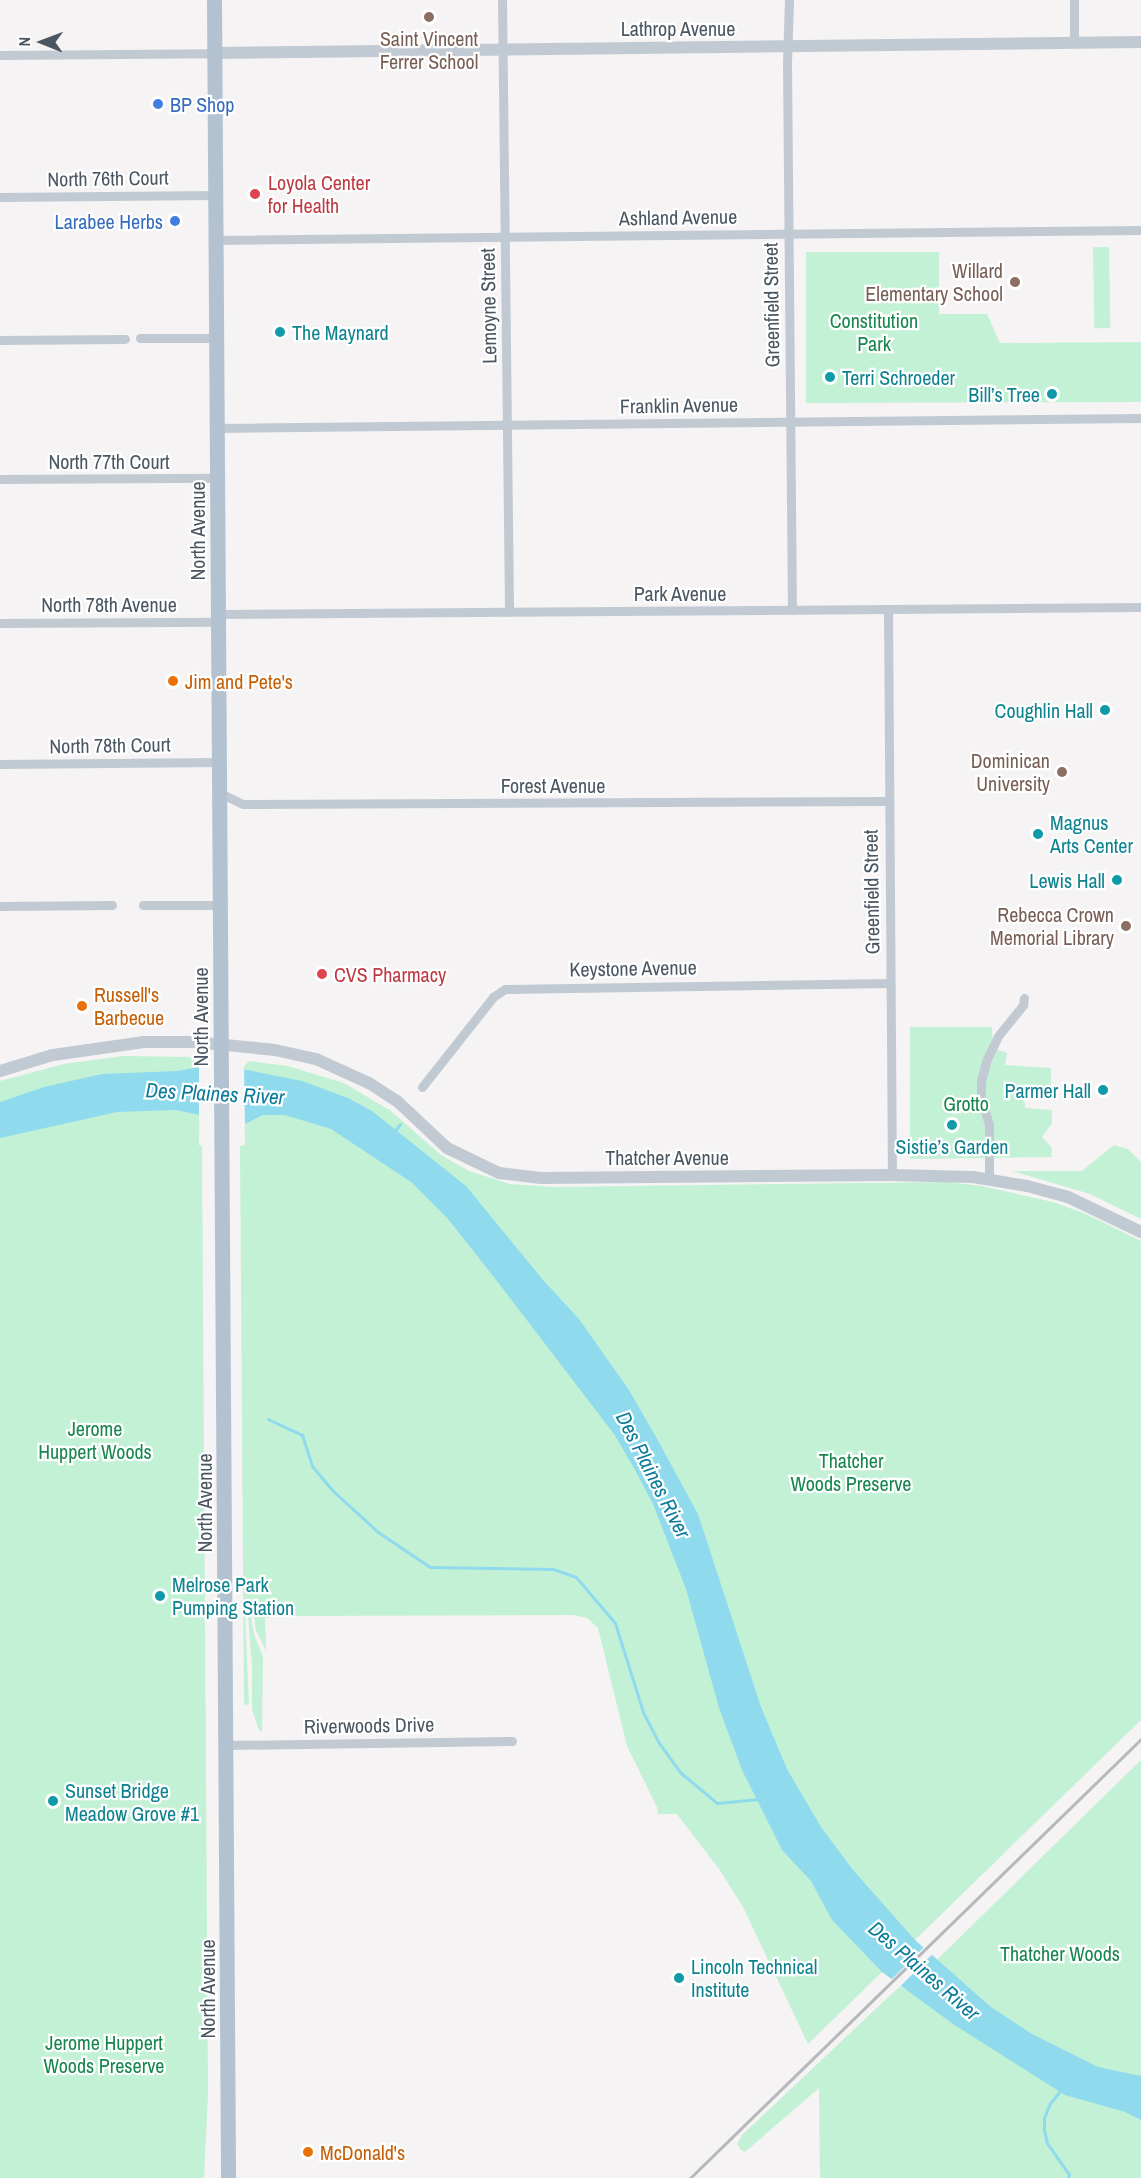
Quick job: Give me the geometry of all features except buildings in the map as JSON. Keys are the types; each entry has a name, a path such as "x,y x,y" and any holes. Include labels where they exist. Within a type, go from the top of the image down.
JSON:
{"main road":[{"name":"North Avenue","path":"214,0 228,2178"}],"street":[{"name":"Lemoyne Street","path":"502,0 509,612"},
{"name":"Greenfield Street","path":"789,0 788,234 792,610"},
{"path":"1074,0 1074,43"},
{"name":"Lathrop Avenue","path":"214,53 1141,42"},
{"path":"0,56 214,53"},
{"name":"North 76th Court","path":"0,197 216,195"},
{"name":"Ashland Avenue","path":"216,240 1141,230"},
{"path":"140,338 217,338"},
{"path":"0,340 125,339"},
{"name":"Franklin Avenue","path":"218,428 1141,418"},
{"name":"North 77th Court","path":"0,479 218,478"},
{"name":"Park Avenue","path":"219,618 509,612 1141,607"},
{"name":"Greenfield Street","path":"888,609 892,1175"},
{"name":"North 78th Avenue","path":"0,623 219,618"},
{"name":"North 78th Court","path":"0,764 220,762"},
{"name":"Forest Avenue","path":"220,793 243,804 888,801"},
{"path":"0,906 112,905"},
{"path":"143,905 220,905"},
{"name":"Keystone Avenue","path":"422,1087 493,997 505,989 890,983"},
{"path":"989,1179 989,1125 981,1097 981,1081 987,1059 998,1036 1023,1005 1024,998"},
{"name":"Thatcher Avenue","path":"0,1071 53,1055 121,1044 176,1042 221,1044 293,1054 315,1059 354,1075 397,1101 447,1148 499,1173 541,1178 947,1175 989,1179 1068,1197 1141,1232"},
{"name":"Riverwoods Drive","path":"226,1745 512,1742"}],"green space":[{"path":"1093,247 1109,247 1110,328 1094,328"},
{"name":"Constitution Park","path":"806,252 939,252 939,314 987,314 1000,343 1141,342 1141,402 806,403"},
{"name":"Grotto","path":"910,1027 992,1027 993,1048 1007,1053 1005,1065 1051,1068 1051,1093 1024,1095 1025,1108 1052,1110 1052,1123 1042,1137 1052,1148 1051,1157 910,1159"},
{"name":"Jerome Huppert Woods Preserve","path":"123,1056 189,1057 197,1061 200,1067 208,2094 204,2178 0,2178 0,1081 64,1064"},
{"name":"Thatcher Woods Preserve","path":"249,1061 288,1066 344,1083 391,1111 441,1155 469,1171 510,1184 555,1187 947,1182 982,1186 1053,1202 1086,1214 1141,1241 1141,1720 808,2044 743,1907 719,1869 677,1814 658,1814 657,1807 627,1746 598,1628 587,1618 573,1615 280,1616 265,1618 266,1651 256,1630 254,1617 251,1616 254,1634 263,1657 262,1733 252,1709 252,1665 248,1617 245,1616 249,1704 244,1705 240,1146 245,1145 244,1066"},
{"path":"1114,1145 1128,1149 1141,1162 1141,1219 1090,1194 1012,1171 1082,1171"},
{"name":"Thatcher Woods","path":"1141,1760 1141,2178 820,2178 819,2088 745,2152 741,2150 737,2144 742,2135 900,1986 906,1990"}],"water":[{"name":"Des Plaines River","path":"200,1067 247,1070 302,1081 348,1098 372,1111 466,1186 543,1280 579,1319 629,1390 656,1437 698,1514 761,1707 787,1769 821,1827 853,1870 915,1940 991,2007 1032,2034 1098,2067 1141,2076 1141,2120 1125,2112 1065,2095 953,2024 882,1972 832,1920 811,1881 782,1850 742,1770 719,1708 686,1589 653,1504 634,1468 614,1434 497,1281 448,1219 411,1182 331,1129 285,1115 263,1115 245,1124 175,1110 117,1112 0,1138 0,1102 44,1087 102,1074 177,1071"}],"pier":[{"path":"199,1064 244,1067 245,1127 199,1120"},
{"path":"925,1946 933,1954 897,1989 890,1981"}],"waterway":[{"path":"394,1132 400,1124"},
{"path":"268,1419 302,1435 312,1466 332,1490 378,1532 430,1567 553,1569 576,1577 615,1623 643,1712 659,1743 681,1773 717,1803 759,1799"},
{"path":"1061,2090 1050,2103 1044,2118 1044,2130 1047,2143 1069,2174 1068,2178"}],"railway":[{"path":"690,2178 1141,1739"}],"place":[{"name":"Saint Vincent Ferrer School","path":"429,17"},
{"name":"BP Shop","path":"158,104"},
{"name":"Loyola Center for Health","path":"255,194"},
{"name":"Larabee Herbs","path":"175,221"},
{"name":"Willard Elementary School","path":"1015,282"},
{"name":"The Maynard","path":"280,332"},
{"name":"Terri Schroeder","path":"830,377"},
{"name":"Bill’s Tree","path":"1052,394"},
{"name":"Jim and Pete's","path":"173,681"},
{"name":"Coughlin Hall","path":"1105,710"},
{"name":"Dominican University","path":"1062,772"},
{"name":"Magnus Arts Center","path":"1038,834"},
{"name":"Lewis Hall","path":"1117,880"},
{"name":"Rebecca Crown Memorial Library","path":"1126,926"},
{"name":"CVS Pharmacy","path":"322,974"},
{"name":"Russell's Barbecue","path":"82,1006"},
{"name":"Parmer Hall","path":"1103,1090"},
{"name":"Sistie’s Garden","path":"952,1125"},
{"name":"Melrose Park Pumping Station","path":"160,1596"},
{"name":"Sunset Bridge Meadow Grove #1","path":"53,1801"},
{"name":"Lincoln Technical Institute","path":"679,1978"},
{"name":"McDonald's","path":"308,2152"}],"park label":[{"name":"Jerome Huppert Woods","path":"95,1440"}]}
